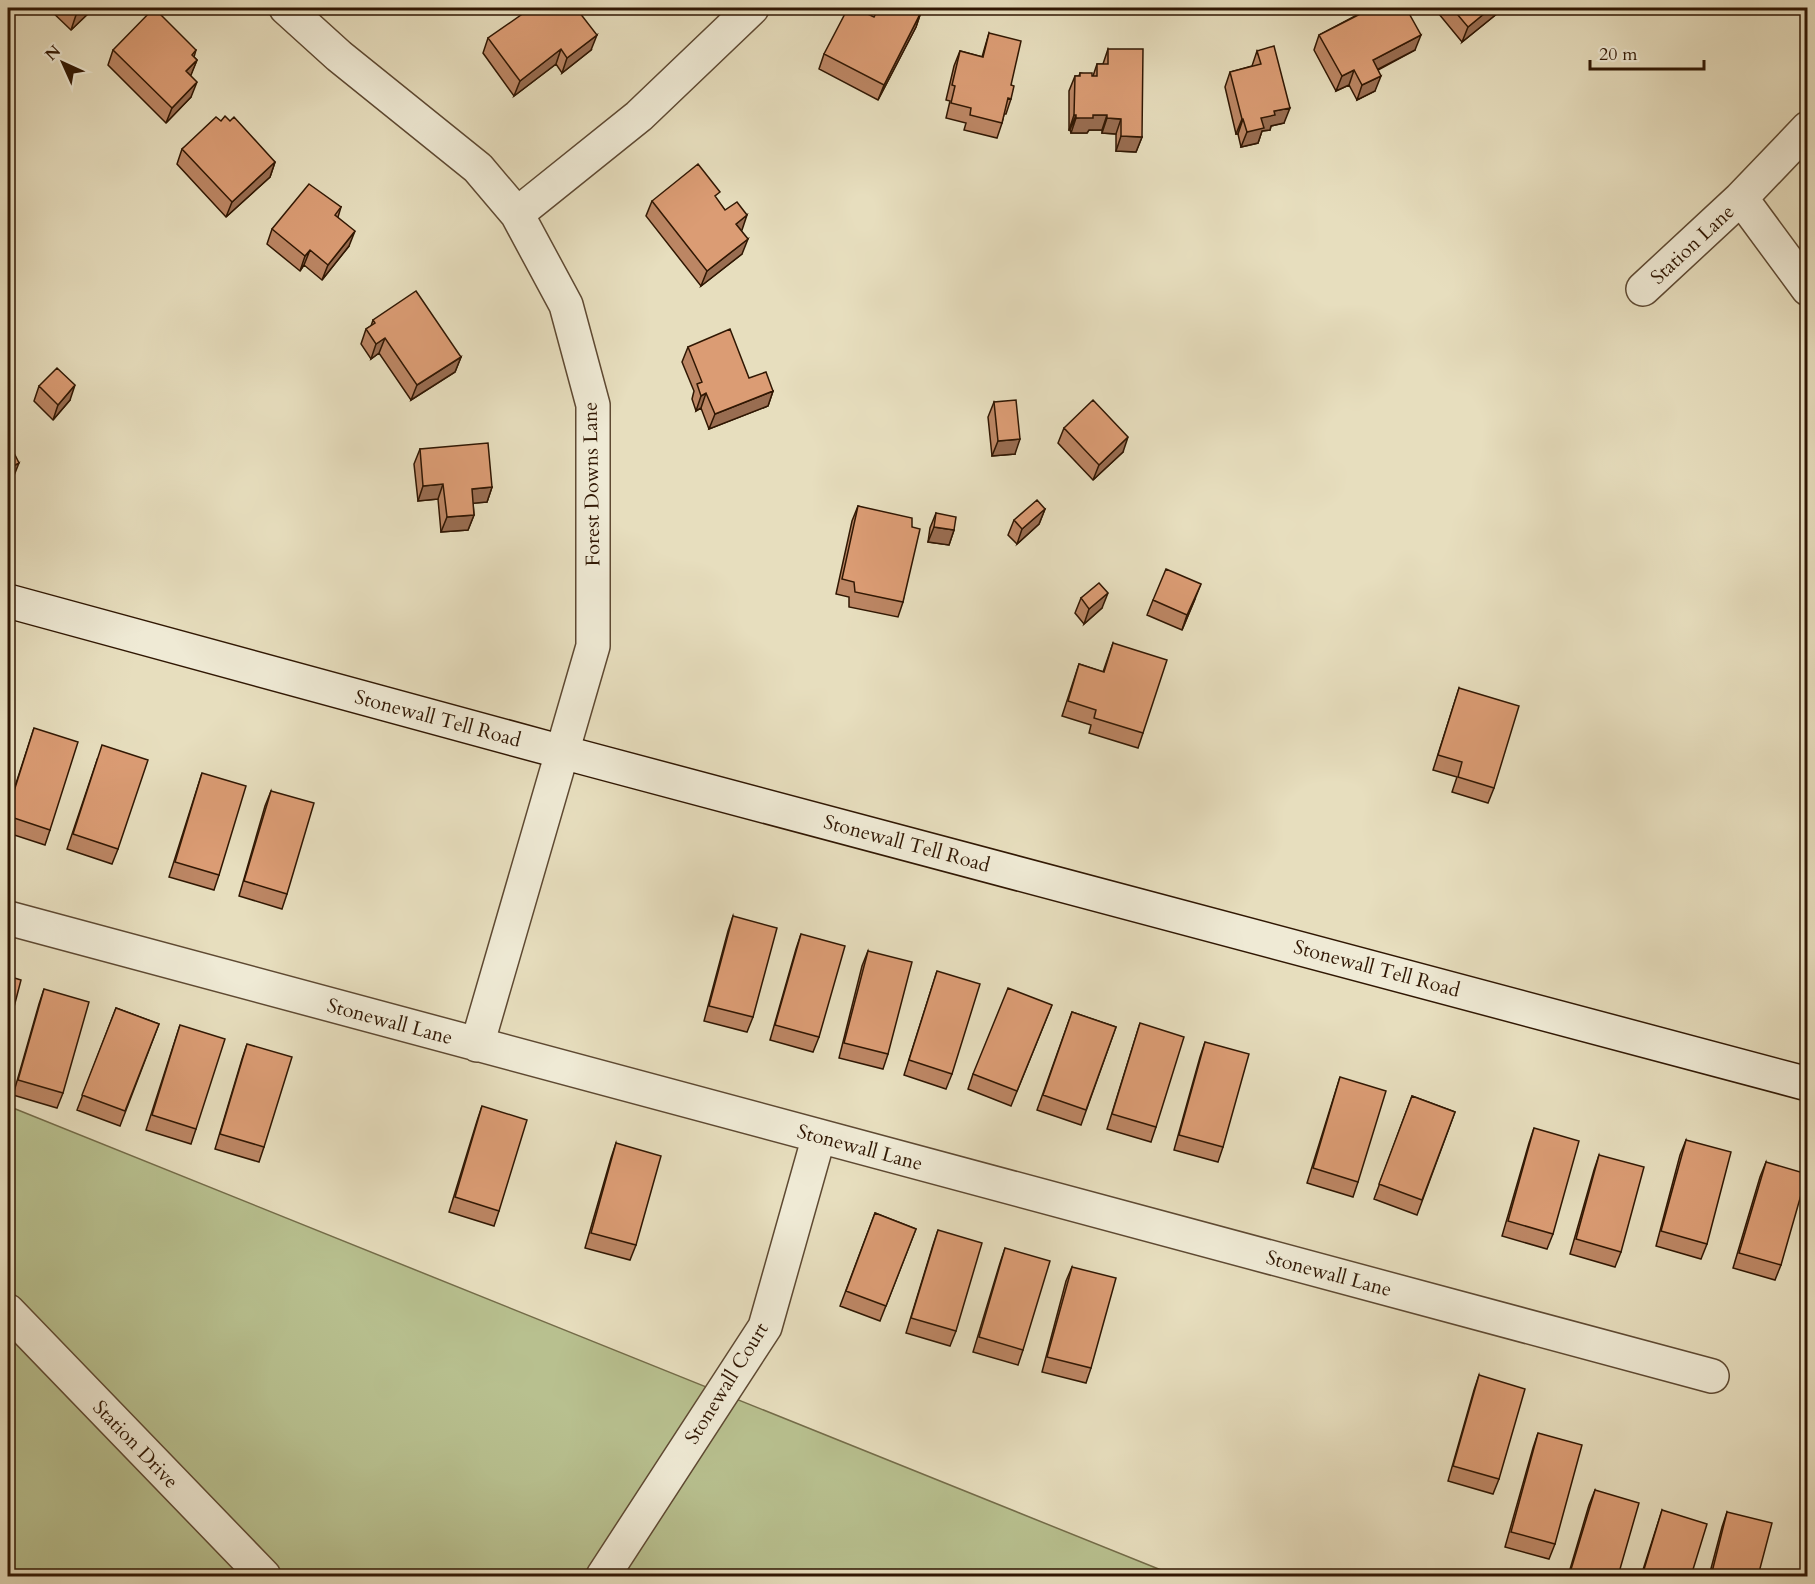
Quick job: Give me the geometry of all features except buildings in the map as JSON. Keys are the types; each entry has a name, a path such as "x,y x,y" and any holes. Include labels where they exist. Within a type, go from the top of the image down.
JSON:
{"street":[{"name":"Forest Downs Lane","path":"286,8 339,56 478,168 517,214 566,305 593,405 593,646 477,1045"},
{"path":"517,214 639,116 752,8"},
{"name":"Station Lane","path":"1643,289 1741,198 1808,128"},
{"name":"Station Lane","path":"1741,198 1808,289"},
{"name":"Stonewall Tell Road","path":"8,601 562,752 1808,1084"},
{"name":"Stonewall Lane","path":"8,918 1712,1376"},
{"name":"Stonewall Court","path":"603,1576 765,1327 819,1136"},
{"name":"Station Drive","path":"8,1311 264,1576"}],"green space":[{"path":"8,1106 1176,1576 8,1576"}]}
